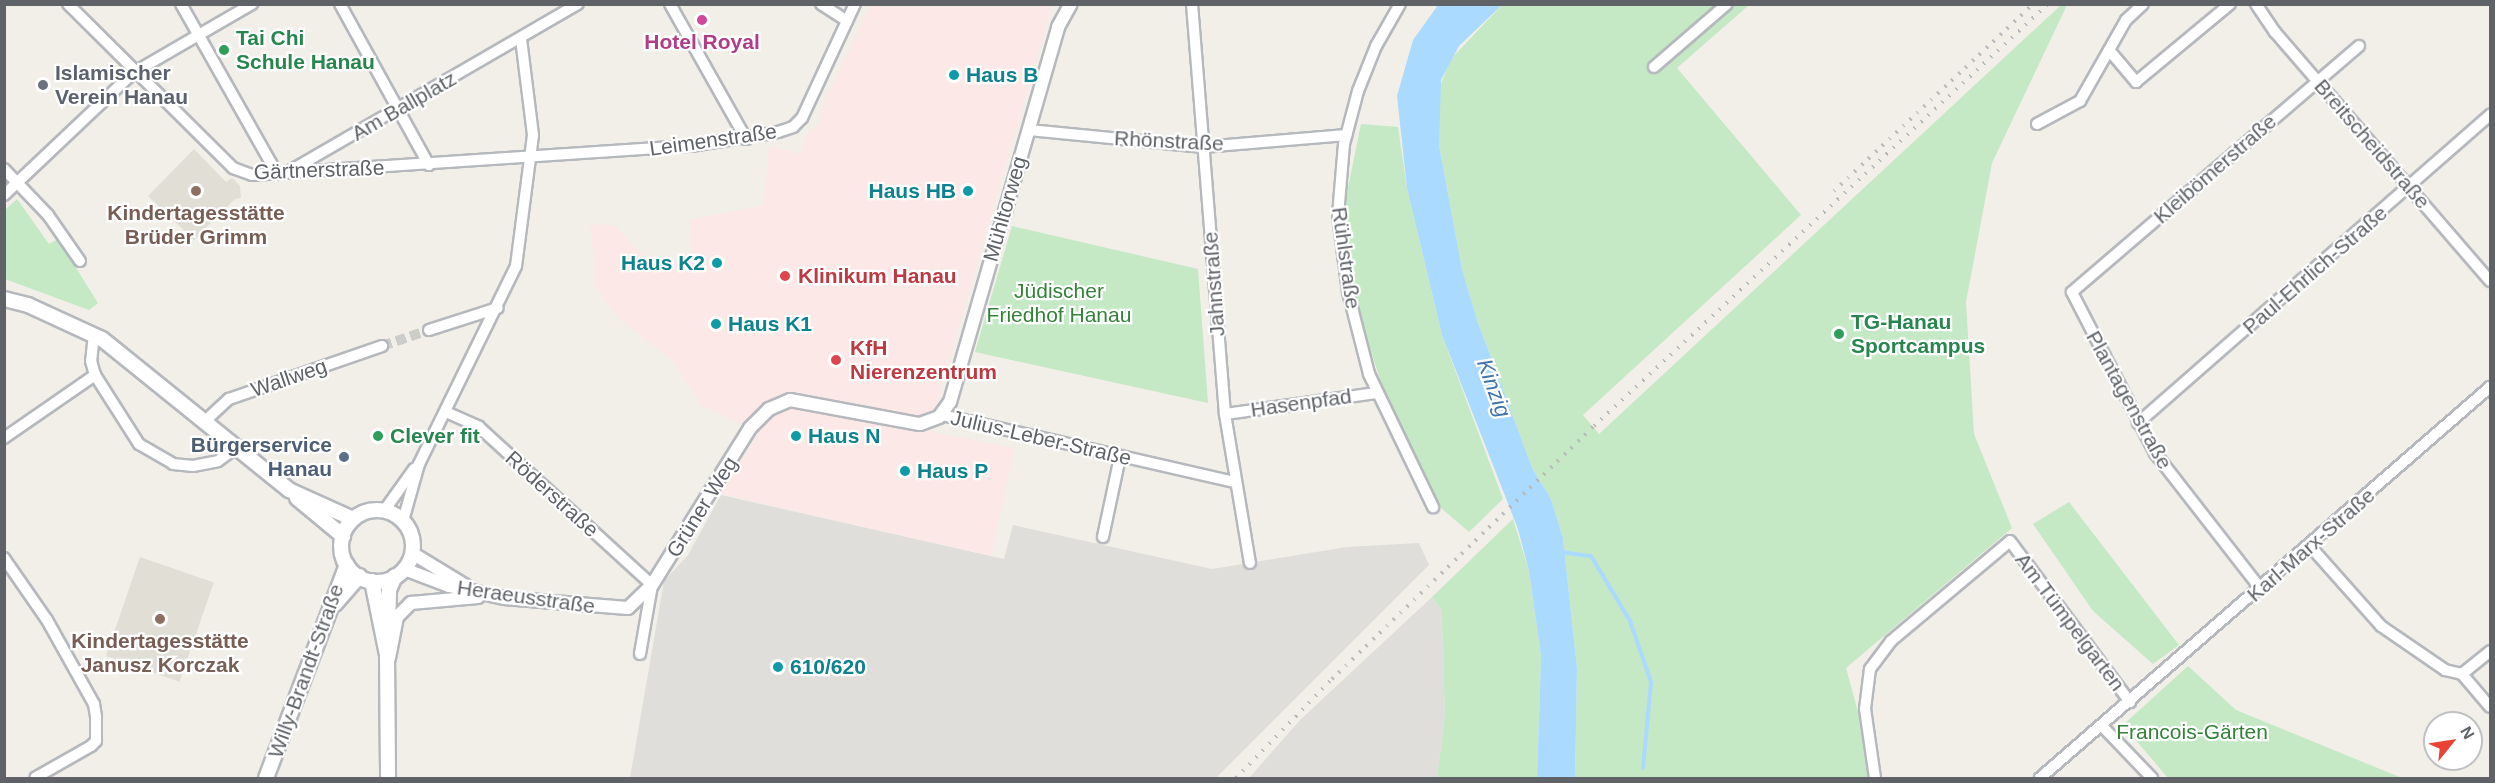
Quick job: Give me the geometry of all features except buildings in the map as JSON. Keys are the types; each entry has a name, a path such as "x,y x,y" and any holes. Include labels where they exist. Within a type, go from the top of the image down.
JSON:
{"main road":[{"path":"4,299 94,334 289,489 343,536"},
{"path":"289,489 353,519"},
{"path":"387,662 366,579 347,565 343,536 353,519 367,511 384,511 403,520 410,532 412,553 389,590 388,778"},
{"name":"Willy-Brandt-Straße","path":"266,778 347,565"},
{"path":"328,617 366,579 400,573"}],"street":[{"name":"Gärtnerstraße","path":"68,4 133,73 233,168 252,175 531,159"},
{"path":"181,4 282,174"},
{"path":"4,195 133,73 252,4"},
{"path":"340,4 429,165"},
{"name":"Am Ballplatz","path":"282,174 399,110 578,4"},
{"path":"670,4 746,139"},
{"path":"821,4 847,21"},
{"name":"Leimenstraße","path":"531,159 746,139 785,130 798,122 855,4"},
{"name":"Mühltorweg","path":"942,415 950,402 1058,27 1071,4"},
{"name":"Jahnstraße","path":"1192,4 1225,414 1250,563"},
{"name":"Rühlstraße","path":"1400,4 1363,76 1346,135 1338,198 1340,238 1352,309 1377,393 1432,507"},
{"path":"1654,67 1727,4"},
{"path":"2037,124 2080,101 2126,20 2143,4"},
{"path":"2109,50 2136,82 2230,4"},
{"name":"Breitscheidstraße","path":"2256,4 2317,81 2490,281"},
{"path":"384,511 418,464 498,308 516,266 531,159 532,119 521,38"},
{"name":"Kleibömerstraße","path":"2072,292 2359,46"},
{"name":"Paul-Ehrlich-Straße","path":"2138,423 2490,115"},
{"name":"Rhönstraße","path":"1029,130 1203,147 1346,135"},
{"path":"4,169 48,215 80,261"},
{"name":"Plantagenstraße","path":"2072,292 2138,423 2174,480 2260,588"},
{"path":"429,330 498,308"},
{"path":"94,334 91,361 95,375 133,437 159,458 193,466 218,461 236,448"},
{"name":"Wallweg","path":"204,422 229,399 382,346"},
{"path":"4,438 95,375"},
{"name":"Karl-Marx-Straße","path":"2040,778 2310,546 2490,387"},
{"name":"Hasenpfad","path":"1225,414 1377,393"},
{"name":"Julius-Leber-Straße","path":"750,428 769,409 790,400 920,424 942,415 1236,482"},
{"name":"Röderstraße","path":"446,412 478,427 652,585"},
{"name":"Grüner Weg","path":"616,609 633,605 652,585 750,428"},
{"path":"1103,537 1120,457"},
{"path":"403,520 418,464"},
{"name":"Am Tümpelgarten","path":"1875,778 1865,709 1870,669 1891,641 2010,541 2130,702"},
{"path":"2310,546 2391,634 2445,670 2462,674 2490,707"},
{"path":"412,553 475,591"},
{"path":"4,558 46,620 93,704 96,717 96,741 91,746 34,778"},
{"name":"Heraeusstraße","path":"400,573 494,596 616,609"},
{"name":"Grüner Weg","path":"639,654 652,585"},
{"path":"387,662 397,617 411,603 494,596"},
{"path":"2462,674 2490,651"},
{"name":"Am Tümpelgarten","path":"2102,726 2152,778"}],"shaded area":[{"name":"Klinikum Hanau","path":"871,5 1052,5 929,431 1014,448 991,556 721,494 759,432 702,406 671,359 619,319 597,289 590,223 616,226 650,263 680,261 692,259 689,220 764,205 769,146 801,154 807,134 819,124 823,105"},
{"name":"Kindertagesstätte Brüder Grimm","path":"194,149 226,182 232,178 240,186 241,198 235,199 194,240 148,196"},
{"path":"721,495 1004,559 1013,525 1212,569 1347,547 1419,543 1429,565 1216,778 630,778 664,581 688,555"},
{"name":"Kindertagesstätte Janusz Korczak","path":"140,557 214,582 180,682 106,656"},
{"path":"1432,597 1441,610 1443,644 1445,717 1437,778 1249,778 1300,720"}],"green space":[{"path":"1502,5 1749,5 1677,68 1801,215 1583,415 1599,434 2061,5 2067,5 1992,163 1966,302 1974,434 2012,528 1846,668 1876,778 1575,778 1577,668 1563,538 1551,499 1533,470 1477,320 1462,269 1439,145 1438,91 1451,59"},
{"path":"1361,124 1398,127 1407,188 1442,335 1503,499 1469,532 1434,502 1380,379 1359,315 1346,251 1344,207"},
{"path":"17,199 49,244 58,239 98,303 89,310 5,279 5,210"},
{"name":"Jüdischer Friedhof Hanau","path":"1012,226 1198,269 1208,403 975,352"},
{"path":"2069,502 2179,645 2153,664 2093,611 2033,524"},
{"path":"1513,519 1529,571 1541,656 1537,778 1437,778 1445,717 1443,644 1441,610 1432,597"},
{"name":"Francois-Gärten","path":"2188,666 2236,710 2402,778 2168,778 2123,725"}],"water":[{"name":"Kinzig","path":"1438,5 1502,5 1459,46 1441,80 1439,145 1462,269 1477,320 1533,470 1551,499 1563,538 1577,668 1575,778 1537,778 1541,656 1529,571 1518,529 1442,335 1407,188 1397,96 1413,40"}],"waterway":[{"path":"1561,552 1591,556 1630,621 1651,682 1643,768"}],"tunnel":[{"path":"382,346 429,330"}],"railway":[{"path":"1834,191 2033,4"},
{"path":"1236,778 1332,679 1594,426 2048,4"}],"place":[{"name":"Hotel Royal","path":"702,20"},
{"name":"Tai Chi Schule Hanau","path":"224,50"},
{"name":"Haus B","path":"954,75"},
{"name":"Islamischer Verein Hanau","path":"43,85"},
{"name":"Kindertagesstätte Brüder Grimm","path":"196,191"},
{"name":"Haus HB","path":"968,191"},
{"name":"Haus K2","path":"717,263"},
{"name":"Klinikum Hanau","path":"785,276"},
{"name":"Haus K1","path":"716,324"},
{"name":"TG-Hanau Sportcampus","path":"1839,334"},
{"name":"KfH Nierenzentrum","path":"836,360"},
{"name":"Clever fit","path":"378,436"},
{"name":"Haus N","path":"796,436"},
{"name":"Bürgerservice Hanau","path":"344,457"},
{"name":"Haus P","path":"905,471"},
{"name":"Kindertagesstätte Janusz Korczak","path":"160,619"},
{"name":"610/620","path":"778,667"}]}
